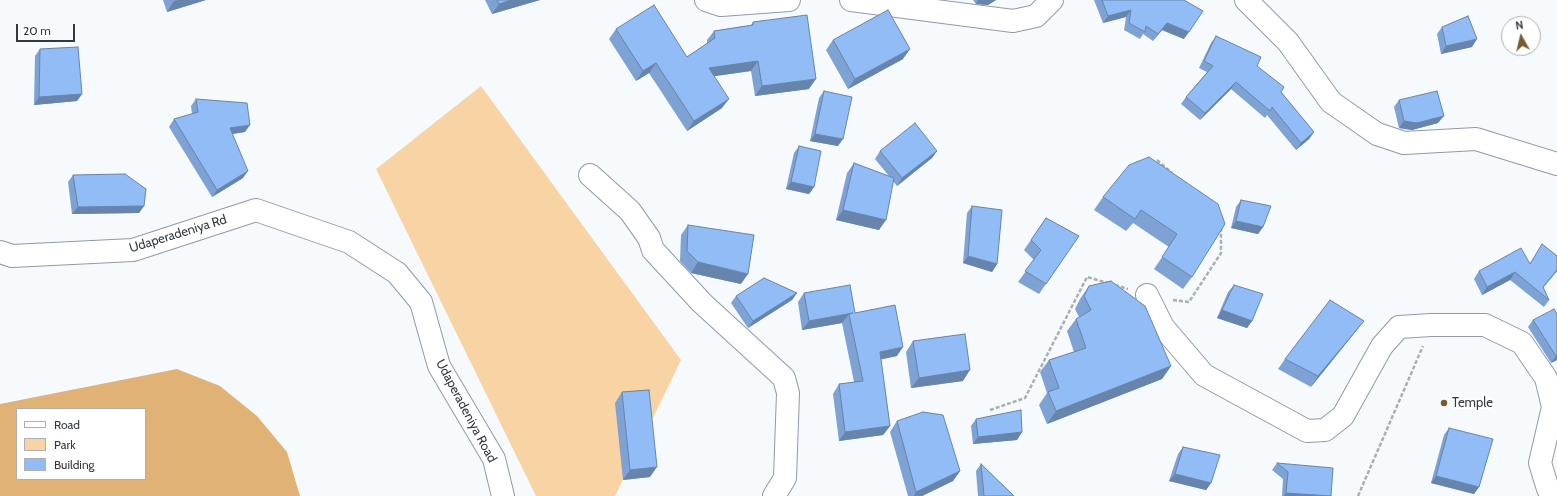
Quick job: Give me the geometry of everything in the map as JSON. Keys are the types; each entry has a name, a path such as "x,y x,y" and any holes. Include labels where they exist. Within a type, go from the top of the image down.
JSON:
{"street":[{"path":"706,0 721,5 789,0"},
{"path":"851,0 1013,20 1036,16 1052,0"},
{"path":"1246,0 1288,42 1331,102 1377,134 1404,143 1476,139 1557,164"},
{"path":"590,175 630,211 649,238 653,250 702,303 784,378 788,394 785,478 774,496"},
{"name":"Udaperadeniya Rd","path":"0,252 12,256 133,250 256,210 349,242"},
{"name":"Udaperadeniya Road","path":"349,242 397,273 421,302 439,366 494,459 503,496"},
{"path":"1147,295 1163,328 1204,375 1307,431 1325,430 1343,416 1382,346 1399,327 1432,325 1485,325 1522,343 1546,378 1553,407 1540,463 1548,489 1557,493"}],"path":[{"path":"1157,160 1174,175"},
{"path":"990,410 1025,398 1087,277 1147,295 1189,302 1221,252 1221,230 1218,223"},
{"path":"1358,496 1432,325"}],"green space":[{"path":"481,86 681,360 615,496 536,496 376,169"}],"shaded area":[{"path":"177,369 220,386 257,416 287,452 300,496 0,496 0,404"}],"building":[{"path":"497,0 512,0 499,4"},
{"path":"1102,0 1184,0 1203,11 1189,32 1167,23 1158,34 1146,26 1145,32 1129,23 1131,10 1108,16"},
{"path":"654,5 687,57 715,38 714,31 753,25 753,22 807,15 816,79 762,86 758,61 709,68 729,99 694,121 656,63 643,71 616,29"},
{"path":"888,10 910,49 855,79 833,40"},
{"path":"1468,16 1477,39 1446,46 1442,27"},
{"path":"1216,36 1261,57 1257,66 1284,87 1281,92 1314,132 1301,143 1272,107 1270,111 1236,82 1205,113 1186,97 1213,66 1204,61"},
{"path":"78,47 82,94 39,97 40,49"},
{"path":"824,91 852,97 843,139 815,134"},
{"path":"1437,91 1444,116 1417,123 1404,121 1399,100"},
{"path":"196,99 247,103 250,125 230,128 248,171 217,190 174,119 198,112"},
{"path":"915,123 937,151 902,178 880,151"},
{"path":"799,146 821,151 814,187 791,182"},
{"path":"1149,157 1218,204 1225,224 1192,277 1162,257 1177,234 1141,210 1135,219 1103,197 1129,165"},
{"path":"854,163 894,178 886,220 843,210"},
{"path":"125,174 146,189 144,206 78,207 73,175"},
{"path":"1241,200 1271,206 1263,227 1236,221"},
{"path":"972,206 1002,210 997,264 968,256"},
{"path":"1046,218 1079,236 1046,284 1025,271 1041,250 1031,240"},
{"path":"688,225 754,235 748,274 698,262 687,251"},
{"path":"1542,244 1557,256 1557,270 1543,287 1549,300 1515,272 1487,287 1479,271 1521,248 1530,264"},
{"path":"764,278 797,293 753,321 736,296"},
{"path":"1111,281 1145,306 1171,366 1056,411 1048,392 1059,388 1049,360 1086,348 1076,319 1091,310 1084,296 1089,286"},
{"path":"850,285 855,313 895,305 903,347 880,352 890,426 845,432 839,384 863,381 849,314 853,313 809,321 804,293"},
{"path":"1234,285 1263,294 1252,321 1222,310"},
{"path":"1330,300 1364,321 1318,376 1285,359"},
{"path":"1554,309 1557,314 1556,356 1533,320"},
{"path":"965,334 970,370 919,378 913,341"},
{"path":"649,390 657,467 630,470 622,392"},
{"path":"1021,410 1022,432 978,437 976,419"},
{"path":"923,412 943,415 960,471 916,492 897,421"},
{"path":"1449,428 1493,439 1479,487 1436,476"},
{"path":"1183,447 1220,455 1211,483 1175,474"},
{"path":"1277,463 1333,468 1331,496 1286,493 1288,472"},
{"path":"981,464 1014,496 984,496"}],"place":[{"name":"Temple","path":"1444,403"}]}
